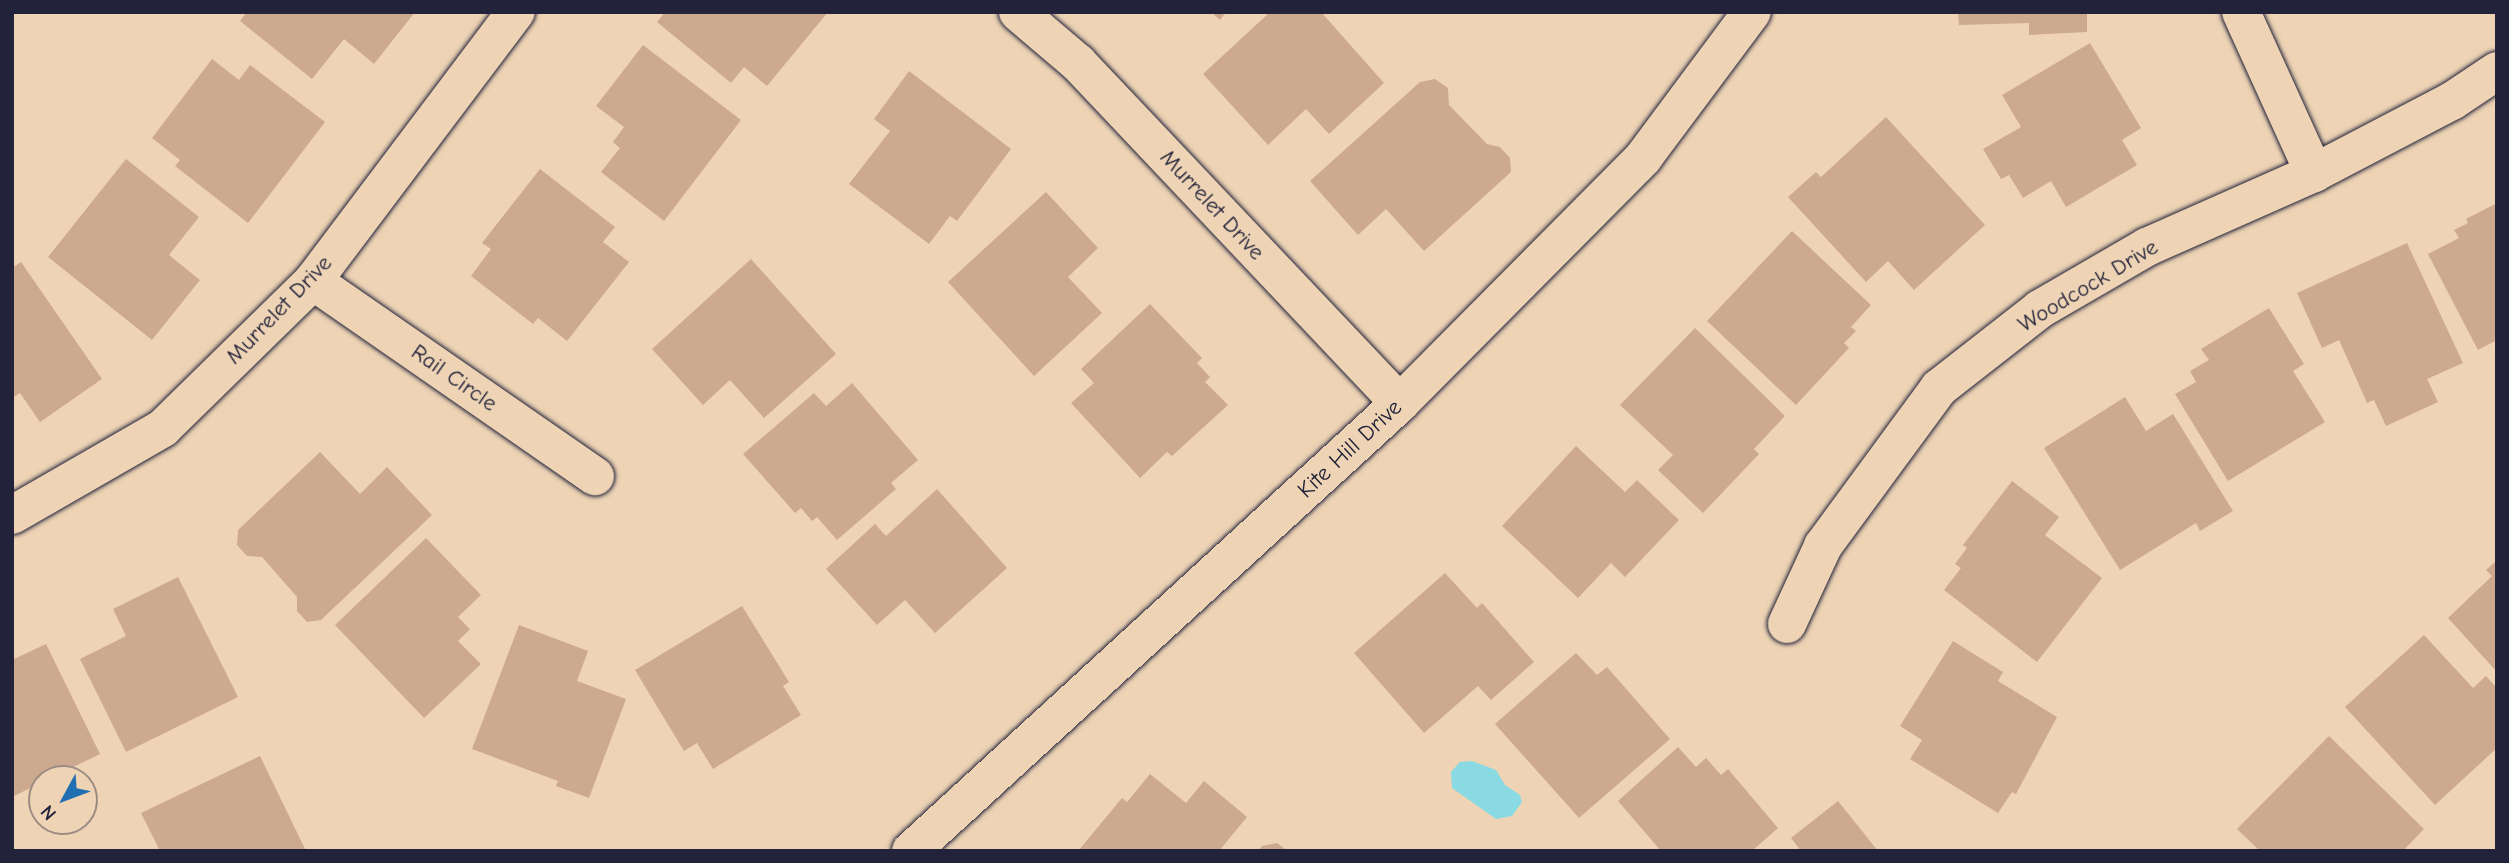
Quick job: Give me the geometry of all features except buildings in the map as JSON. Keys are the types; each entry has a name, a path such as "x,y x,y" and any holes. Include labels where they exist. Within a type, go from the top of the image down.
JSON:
{"street":[{"name":"Murrelet Drive","path":"12,515 163,428 313,281 516,12"},
{"name":"Murrelet Drive","path":"1018,12 1078,63 1400,403"},
{"name":"Kite Hill Drive","path":"911,851 1400,403 1643,158 1752,12"},
{"path":"2241,12 2314,173"},
{"name":"Woodcock Drive","path":"1787,624 1823,546 1939,388 2040,309 2147,247 2314,173 2452,101 2497,71"},
{"name":"Rail Circle","path":"313,281 595,476"}],"water":[{"path":"1472,761 1496,770 1505,785 1520,795 1522,802 1512,816 1496,819 1452,788 1451,772 1460,762"}]}
